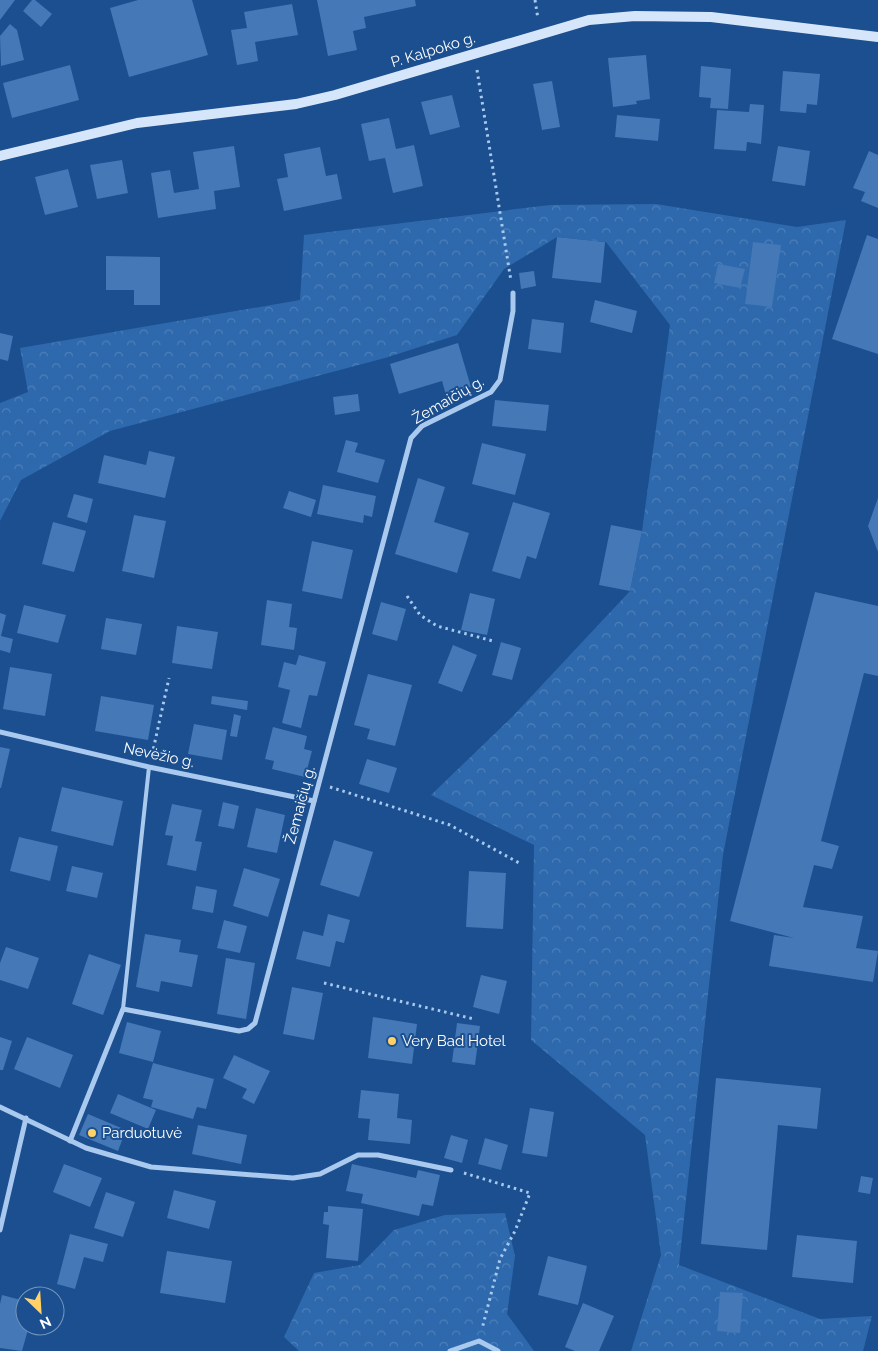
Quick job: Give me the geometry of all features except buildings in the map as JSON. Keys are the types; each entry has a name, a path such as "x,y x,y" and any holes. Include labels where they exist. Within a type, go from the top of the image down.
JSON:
{"street":[{"name":"P. Kalpoko g.","path":"0,156 137,123 296,104 336,95 589,20 644,16 711,17 878,37"},
{"name":"Žemaičių g.","path":"123,1009 239,1031 248,1029 256,1023 411,438 422,426 491,392 500,380 513,311 514,294"},
{"name":"Nevėžio g.","path":"0,732 314,801"},
{"path":"70,1141 123,1009"},
{"path":"0,1107 70,1141 151,1167 294,1178 320,1174 358,1155 378,1155 451,1170"},
{"path":"0,1230 26,1118"},
{"path":"450,1351 479,1341 498,1351"}],"lane":[{"path":"123,1009 150,766"}],"path":[{"path":"535,0 537,11"},
{"path":"478,78 514,294"},
{"path":"407,596 420,615 437,626 493,641"},
{"path":"150,766 170,678"},
{"path":"319,784 450,825 522,864"},
{"path":"324,983 474,1019"},
{"path":"451,1170 530,1193 515,1231 500,1258 479,1341"}],"green space":[{"path":"656,204 797,227 846,220 723,855 679,1265 820,1319 872,1316 863,1351 631,1351 661,1255 645,1135 531,1040 534,845 431,795 512,717 630,591 642,531 670,325 606,242 557,237 504,269 457,335 385,358 110,431 21,480 0,521 0,403 28,392 20,348 300,300 304,235 550,205"},
{"path":"505,1213 515,1256 507,1314 534,1351 299,1351 284,1337 314,1273 360,1265 394,1230 445,1215"}],"place":[{"name":"Very Bad Hotel","path":"392,1041"},
{"name":"Parduotuvė","path":"92,1133"}]}
